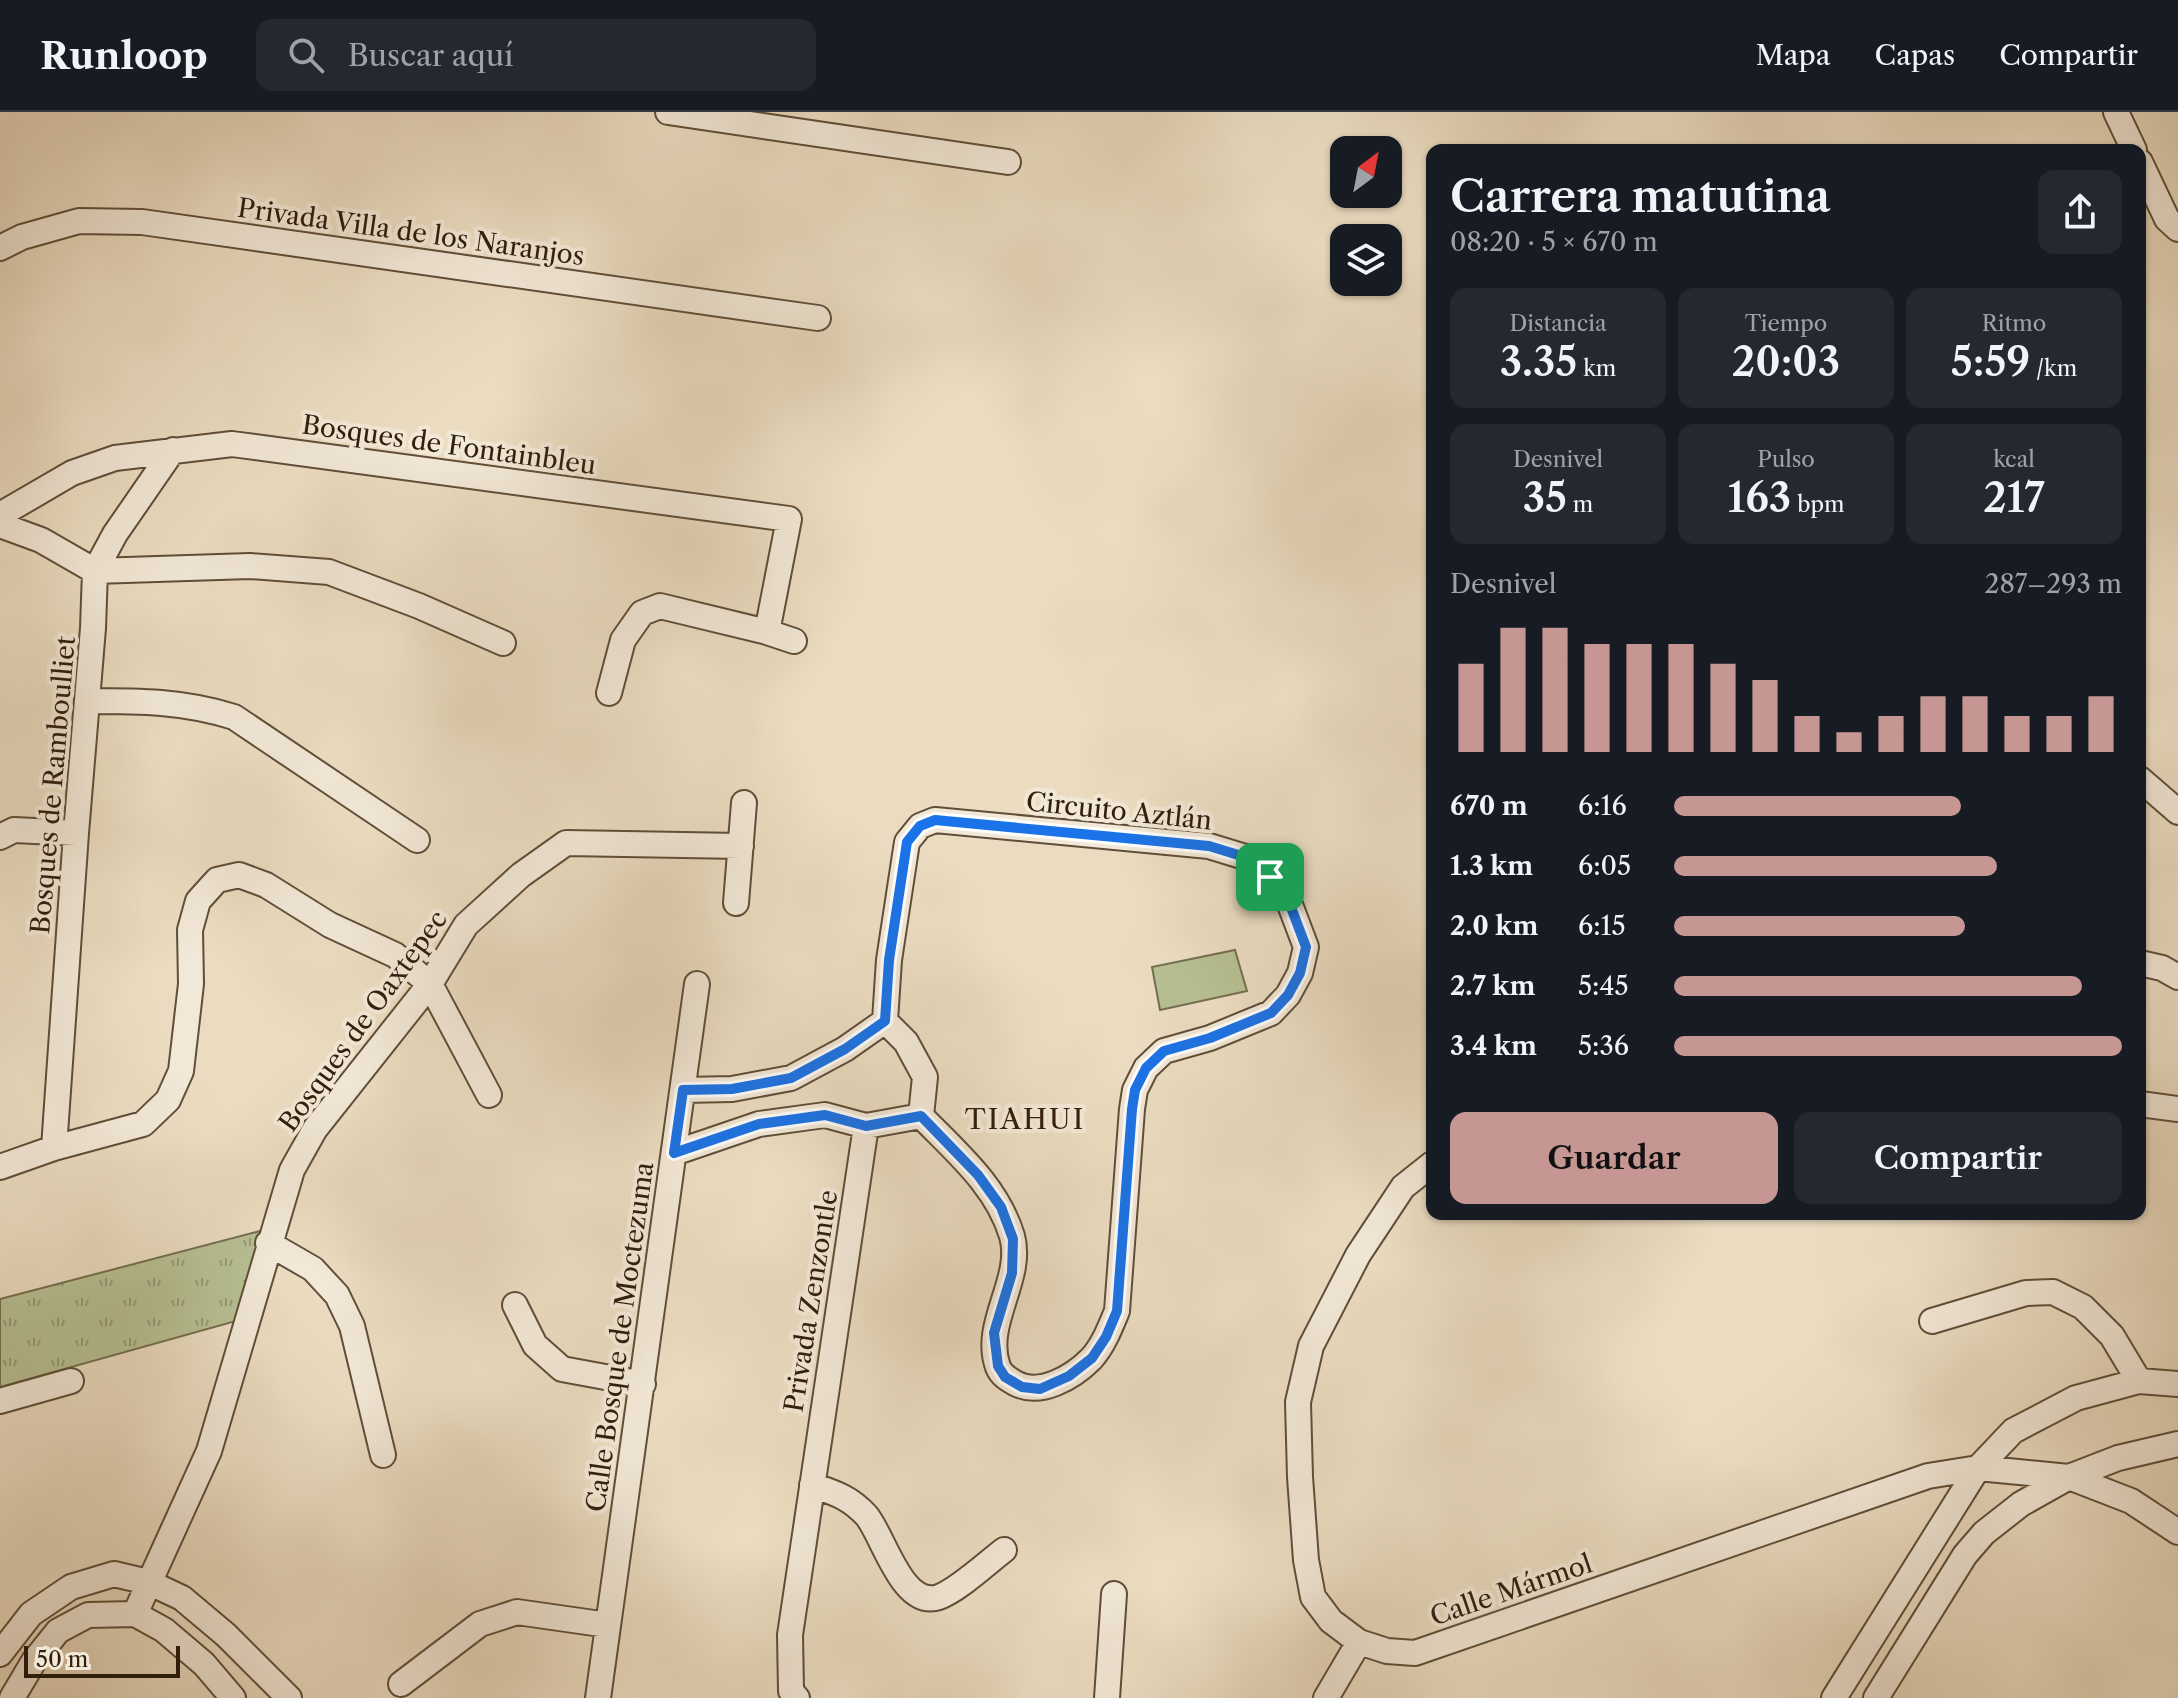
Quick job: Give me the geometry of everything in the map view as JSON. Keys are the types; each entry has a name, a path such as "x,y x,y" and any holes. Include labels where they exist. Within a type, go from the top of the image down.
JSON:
{"street":[{"path":"668,112 1008,162"},
{"path":"2116,112 2131,144"},
{"path":"2146,175 2167,219 2178,229"},
{"name":"Privada Villa de los Naranjos","path":"0,248 22,237 79,221 142,222 818,318"},
{"name":"Bosques de Fontainbleu","path":"0,515 72,473 115,458 232,444 789,519 767,632"},
{"name":"Bosques de Ramboulliet","path":"54,1148 95,571 115,534 173,450"},
{"path":"0,525 41,540 95,571 250,566 329,572 419,606 503,643"},
{"path":"609,693 623,640 642,613 660,606 794,641"},
{"path":"87,701 162,702 205,708 234,717 417,840"},
{"path":"2146,784 2178,812"},
{"path":"736,903 744,803"},
{"name":"Circuito Aztlán","path":"885,1021 889,960 907,842 920,826 935,820 1209,846 1245,857 1270,877 1289,902 1306,947 1300,973 1288,995 1271,1013 1210,1038 1164,1051 1146,1068 1135,1090 1117,1311 1106,1337 1092,1358 1069,1376 1040,1389 1022,1387 1005,1377 998,1366 994,1333 1012,1273 1013,1239 1001,1207 978,1175 921,1116"},
{"path":"0,837 14,830 76,833"},
{"name":"Bosques de Oaxtepec","path":"135,1614 209,1451 292,1170 315,1129 430,984 466,925 521,875 566,843 741,846"},
{"path":"0,1167 54,1148 143,1124 168,1100 181,1071 191,984 190,930 198,901 217,880 239,875 266,885 330,925 395,955 430,984 489,1095"},
{"path":"2146,964 2162,968 2178,977"},
{"name":"Calle Bosque de Moctezuma","path":"598,1698 697,984"},
{"path":"674,1153 759,1124 825,1115 866,1126 921,1116 925,1077 906,1042 885,1021 845,1049 791,1078 732,1089 683,1090"},
{"path":"2146,1105 2178,1109"},
{"name":"Privada Zenzontle","path":"797,1698 791,1691 790,1635 866,1126"},
{"name":"Calle Mármol","path":"1426,1169 1403,1187 1358,1255 1311,1346 1298,1402 1306,1560 1313,1597 1331,1621 1359,1642 1387,1651 1415,1653 1928,1476 1978,1468 2069,1477"},
{"path":"268,1243 313,1269 337,1295 352,1326 383,1455"},
{"path":"1932,1321 2026,1293 2053,1292 2083,1307 2112,1336 2139,1381"},
{"path":"515,1305 535,1345 562,1369 643,1384"},
{"path":"0,1401 71,1381"},
{"path":"1834,1698 1978,1468 2013,1431 2076,1398 2139,1381 2178,1384"},
{"path":"1876,1698 1965,1555 1984,1533 2021,1504 2069,1477 2118,1458 2178,1444"},
{"path":"2069,1477 2131,1501 2178,1532"},
{"path":"812,1485 842,1495 867,1517 897,1574 917,1595 936,1599 1004,1550"},
{"path":"0,1654 31,1614 71,1587 114,1574 148,1582 182,1598 226,1635 289,1698"},
{"path":"1107,1698 1114,1594"},
{"path":"401,1684 480,1624 517,1612 608,1625"},
{"path":"12,1698 34,1661 58,1631 88,1615 135,1614 164,1630 204,1664 233,1698"},
{"path":"1326,1698 1359,1642"}],"green space":[{"path":"1235,950 1247,991 1160,1010 1152,967"},
{"path":"264,1230 236,1321 0,1387 0,1299"}],"district":[{"name":"TIAHUI","path":"1025,1119"}],"route":[{"path":"935,820 1209,846 1245,857 1270,877 1289,902 1306,947 1300,973 1288,995 1271,1013 1210,1038 1164,1051 1146,1068 1135,1090 1132,1109 1117,1311 1106,1337 1092,1358 1069,1376 1040,1389 1022,1387 1005,1377 998,1366 994,1333 1012,1273 1013,1239 1001,1207 978,1175 921,1116 866,1126 825,1115 759,1124 674,1153 683,1090 732,1089 791,1078 845,1049 885,1021 889,960 907,842 920,826 935,820"}]}
